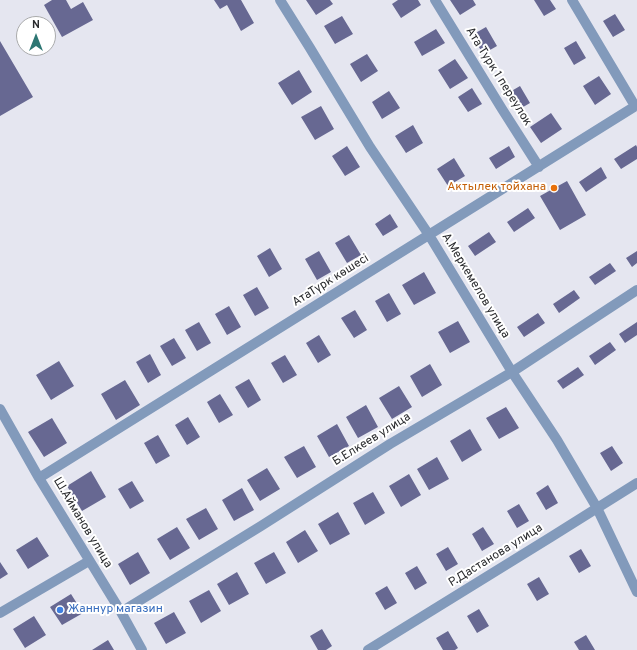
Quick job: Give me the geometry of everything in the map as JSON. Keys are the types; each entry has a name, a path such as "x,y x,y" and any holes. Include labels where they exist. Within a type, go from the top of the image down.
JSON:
{"street":[{"name":"А.Меркемелов улица","path":"280,0 370,147 429,235 512,372 557,440 597,508 637,592"},
{"name":"Ата Турк 1 переулок","path":"435,0 539,166"},
{"path":"572,0 636,106"},
{"name":"АтаТүрк көшесі","path":"39,478 636,106"},
{"name":"Б.Елкеев улица","path":"121,612 261,526 390,444 512,372 637,290"},
{"name":"Ш.Айманов улица","path":"0,409 39,478 121,612 142,650"},
{"name":"Р.Дастанова улица","path":"368,650 551,538 637,483"},
{"path":"0,613 90,561"}],"building":[{"path":"52,0 66,0 71,9 83,2 93,20 62,37 56,26 56,16 50,16 44,5"},
{"path":"214,0 241,0 254,23 241,31 227,5 220,9"},
{"path":"306,0 330,0 333,4 316,15"},
{"path":"398,0 418,0 421,5 401,18 392,4"},
{"path":"450,0 473,0 476,5 460,15"},
{"path":"534,0 550,0 556,9 544,16"},
{"path":"615,14 625,30 613,37 603,21"},
{"path":"342,16 353,34 335,44 324,26"},
{"path":"486,27 497,46 483,54 472,35"},
{"path":"436,29 445,43 422,56 414,42"},
{"path":"0,41 33,97 0,116"},
{"path":"576,41 586,58 574,65 564,48"},
{"path":"367,54 378,71 361,82 350,64"},
{"path":"455,59 468,78 450,89 438,70"},
{"path":"299,70 312,92 292,105 278,83"},
{"path":"599,76 611,94 595,105 583,86"},
{"path":"520,86 530,103 518,110 508,93"},
{"path":"472,88 482,104 468,112 458,97"},
{"path":"389,91 400,108 382,119 372,102"},
{"path":"321,106 334,129 315,140 301,117"},
{"path":"551,113 562,129 541,143 530,127"},
{"path":"413,125 423,143 406,153 395,136"},
{"path":"636,145 637,159 621,169 614,159"},
{"path":"347,146 360,167 345,176 332,156"},
{"path":"509,146 515,157 496,169 489,158"},
{"path":"454,158 465,176 448,186 437,169"},
{"path":"601,167 607,178 586,192 579,182"},
{"path":"567,181 586,215 560,230 540,196"},
{"path":"528,208 535,218 514,232 507,222"},
{"path":"390,214 398,227 383,236 375,224"},
{"path":"489,232 496,242 475,256 468,246"},
{"path":"349,235 361,255 347,263 335,243"},
{"path":"270,248 282,269 269,277 257,256"},
{"path":"319,251 331,272 317,280 305,259"},
{"path":"637,251 637,263 632,267 626,258"},
{"path":"610,263 616,271 595,285 589,277"},
{"path":"424,272 436,293 414,305 402,285"},
{"path":"257,287 269,308 255,316 243,295"},
{"path":"574,290 580,298 559,313 553,304"},
{"path":"389,293 401,314 387,322 375,301"},
{"path":"229,306 241,327 227,335 215,314"},
{"path":"355,310 367,330 354,338 341,318"},
{"path":"538,313 545,323 524,337 517,327"},
{"path":"458,321 470,342 450,353 438,332"},
{"path":"199,322 211,343 197,351 185,330"},
{"path":"637,322 637,335 625,343 619,334"},
{"path":"319,335 331,355 318,363 306,343"},
{"path":"174,338 186,358 172,366 160,346"},
{"path":"610,342 616,350 595,365 589,356"},
{"path":"150,354 161,375 148,383 136,362"},
{"path":"285,355 297,375 283,383 271,363"},
{"path":"59,361 74,386 51,400 36,375"},
{"path":"430,364 442,385 422,397 410,376"},
{"path":"578,367 584,375 563,389 557,381"},
{"path":"249,379 261,400 248,408 235,387"},
{"path":"125,380 140,405 116,420 101,394"},
{"path":"399,386 412,407 392,419 379,398"},
{"path":"220,394 233,415 219,423 207,402"},
{"path":"366,405 378,427 358,438 346,417"},
{"path":"506,407 519,428 499,439 486,418"},
{"path":"188,417 200,437 187,445 175,425"},
{"path":"52,418 67,443 44,457 28,432"},
{"path":"337,424 349,446 329,457 317,436"},
{"path":"470,429 482,450 462,462 450,441"},
{"path":"158,435 170,456 156,464 144,443"},
{"path":"304,446 316,467 297,478 284,457"},
{"path":"612,446 623,463 611,471 600,453"},
{"path":"437,457 449,479 429,490 417,469"},
{"path":"267,468 280,489 260,501 247,480"},
{"path":"91,471 106,497 82,511 67,486"},
{"path":"409,474 421,495 401,507 389,486"},
{"path":"132,481 144,501 130,509 118,489"},
{"path":"548,485 558,503 546,510 536,493"},
{"path":"242,488 254,510 234,521 222,500"},
{"path":"373,492 385,513 365,525 353,503"},
{"path":"519,504 529,521 517,528 507,511"},
{"path":"206,508 218,529 199,540 186,519"},
{"path":"338,512 350,534 330,545 318,524"},
{"path":"177,527 190,548 170,560 157,539"},
{"path":"483,527 494,544 482,551 472,534"},
{"path":"305,530 318,551 298,563 286,542"},
{"path":"37,537 49,556 28,569 16,550"},
{"path":"448,547 458,564 446,571 436,554"},
{"path":"581,549 591,566 579,573 569,556"},
{"path":"138,552 150,573 130,585 118,564"},
{"path":"274,552 286,573 266,584 254,563"},
{"path":"0,562 8,574 0,579"},
{"path":"417,566 427,583 415,590 405,573"},
{"path":"237,572 249,594 229,605 217,584"},
{"path":"539,577 549,594 537,601 527,584"},
{"path":"387,586 397,603 385,610 375,593"},
{"path":"209,590 221,611 201,623 189,601"},
{"path":"71,594 83,613 62,625 50,607"},
{"path":"479,609 489,626 477,633 467,616"},
{"path":"174,612 186,633 166,644 154,623"},
{"path":"34,616 46,635 25,648 13,629"},
{"path":"322,629 332,646 326,650 318,650 310,636"},
{"path":"448,631 458,648 455,650 443,650 436,638"},
{"path":"586,635 595,650 579,650 574,642"},
{"path":"108,640 114,650 92,650"}],"place":[{"name":"Актылек тойхана","path":"554,188"},
{"name":"Жаннур магазин","path":"60,610"}]}
